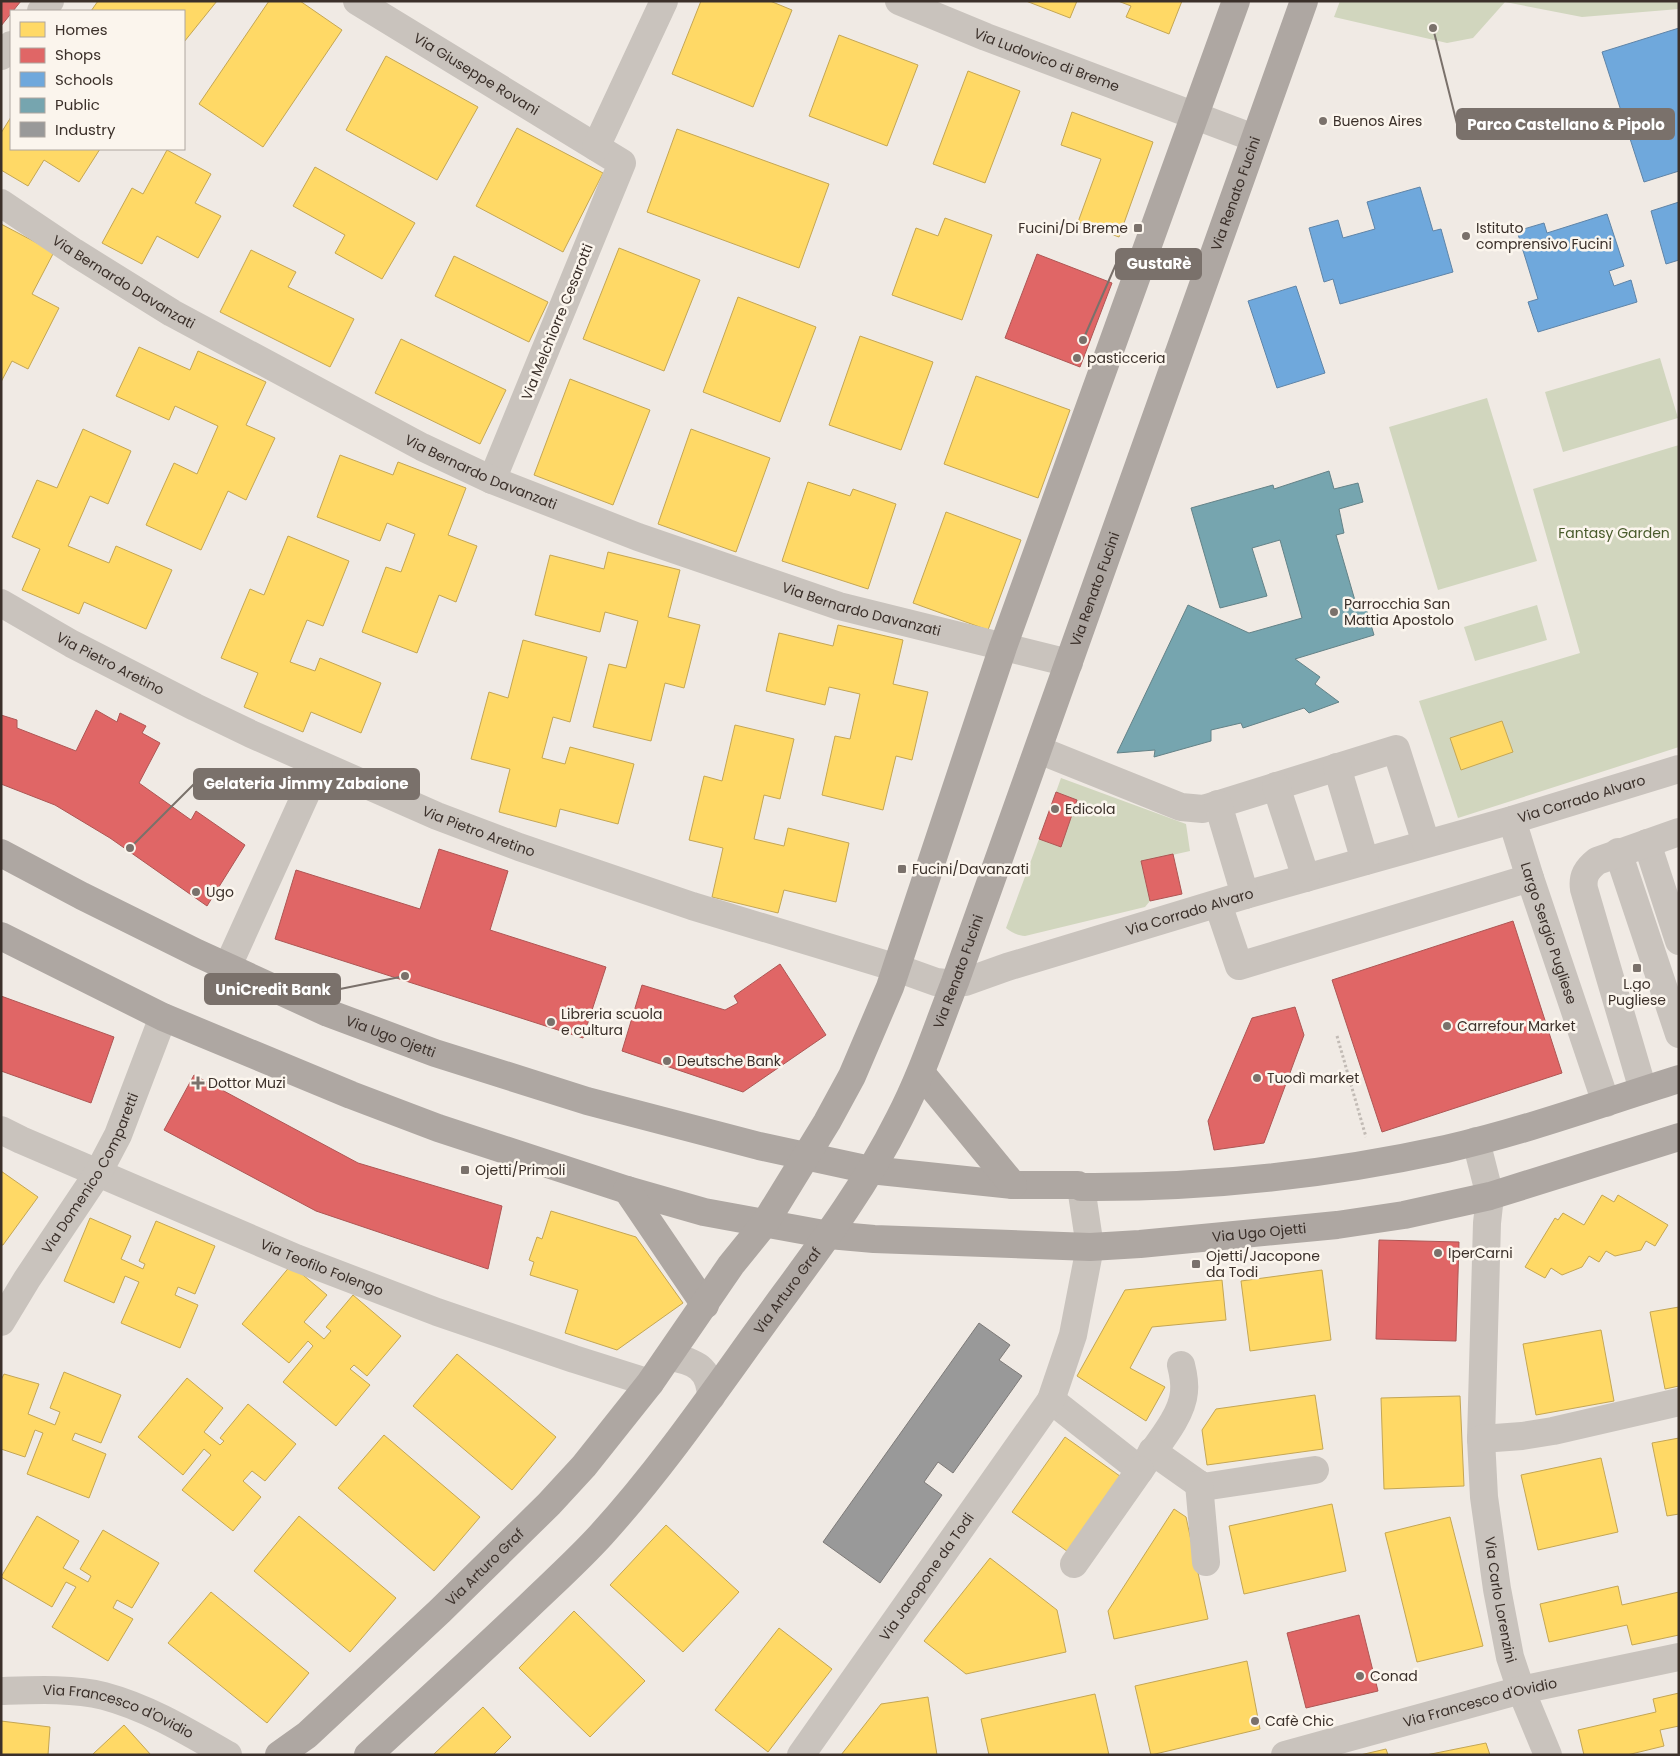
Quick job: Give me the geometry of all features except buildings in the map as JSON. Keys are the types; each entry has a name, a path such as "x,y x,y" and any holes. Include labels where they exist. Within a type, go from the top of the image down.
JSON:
{"main road":[{"path":"806,1156 852,1076 875,1025 896,968 1003,647 1236,1"},
{"name":"Via Renato Fucini","path":"870,1170 899,1120 921,1073 955,982 1304,1"},
{"name":"Via Ugo Ojetti","path":"1,852 82,896 227,968 328,1013 435,1053 587,1101 759,1146 870,1170"},
{"path":"1,936 163,1016 350,1095 438,1128 627,1190 704,1212 765,1223"},
{"path":"921,1073 1013,1185"},
{"path":"870,1170 1013,1185 1135,1187 1235,1181 1373,1162 1476,1141 1679,1079"},
{"name":"Via Ugo Ojetti","path":"765,1223 829,1236 874,1239 1090,1247 1140,1244 1337,1225 1404,1215 1490,1196 1679,1137"},
{"name":"Via Arturo Graf","path":"278,1755 307,1735 440,1611 549,1504 584,1466 650,1383 731,1265 765,1223 806,1156"},
{"name":"Via Arturo Graf","path":"368,1755 502,1632 600,1536 681,1439 829,1236 870,1170"},
{"path":"627,1190 705,1304"}],"street":[{"name":"Via Giuseppe Rovani","path":"357,1 622,163"},
{"path":"596,147 664,1"},
{"name":"Via Ludovico di Breme","path":"899,1 986,37 1254,138"},
{"path":"1,56 10,46"},
{"name":"Via Melchiorre Cesarotti","path":"492,480 622,163"},
{"name":"Via Bernardo Davanzati","path":"1,203 126,285 215,338 422,447 492,480 638,537 839,606 1069,664"},
{"name":"Via Pietro Aretino","path":"4,610 251,734 421,810 542,856 692,906 936,982 955,982"},
{"path":"1039,750 1181,807 1203,808 1396,749 1426,843"},
{"path":"227,968 319,765"},
{"path":"1337,767 1365,861"},
{"name":"Via Corrado Alvaro","path":"955,982 965,982 1007,967 1245,895 1512,820 1679,769"},
{"path":"1276,786 1306,878"},
{"path":"1218,804 1245,895"},
{"name":"Largo Sergio Pugliese","path":"1512,820 1606,1102"},
{"path":"1643,1090 1583,884 1588,869 1597,861 1618,852 1669,842 1679,940"},
{"path":"1618,852 1679,1034"},
{"path":"1218,904 1239,966 1530,878"},
{"name":"Via Domenico Comparetti","path":"1,1322 98,1172 118,1135 163,1016"},
{"name":"Via Teofilo Folengo","path":"1,1130 296,1258 437,1312 582,1362 650,1383"},
{"name":"Via Carlo Lorenzini","path":"1476,1141 1490,1196 1487,1223 1481,1439 1484,1497 1492,1557 1507,1639 1521,1690 1548,1755"},
{"name":"Via Jacopone da Todi","path":"801,1755 1051,1400 1073,1335 1090,1247 1081,1187"},
{"path":"669,1357 692,1362 703,1370 710,1383 711,1397"},
{"path":"1074,1564 1176,1417 1184,1394 1181,1365"},
{"path":"1051,1400 1146,1461 1204,1487 1315,1470"},
{"path":"1481,1439 1522,1436 1553,1431 1679,1402"},
{"path":"1199,1484 1206,1562"},
{"name":"Via Francesco d'Ovidio","path":"1285,1755 1521,1690 1679,1658"},
{"name":"Via Francesco d'Ovidio","path":"1,1691 82,1693 104,1696 159,1716 228,1755"}],"path":[{"path":"1337,1036 1373,1162"}],"green space":[{"path":"1340,1 1679,1 1679,9 1582,17 1505,2 1473,38 1447,43 1334,17"},
{"path":"1660,358 1678,418 1563,452 1545,392"},
{"path":"1487,398 1537,561 1438,590 1389,427"},
{"name":"Fantasy Garden","path":"1679,445 1679,747 1458,818 1419,701 1580,653 1533,489"},
{"path":"1537,605 1547,640 1475,661 1464,627"},
{"path":"1061,778 1186,824 1190,851 1141,862 1150,901 1145,907 1025,936 1020,935 1006,928 1039,839 1061,847 1077,800 1056,792"}],"place":[{"name":"Parco Castellano & Pipolo","path":"1433,28"},
{"name":"Buenos Aires","path":"1323,121"},
{"name":"Fucini/Di Breme","path":"1138,228"},
{"name":"Istituto comprensivo Fucini","path":"1466,236"},
{"name":"GustaRè","path":"1083,340"},
{"name":"pasticceria","path":"1077,358"},
{"name":"Parrocchia San Mattia Apostolo","path":"1334,612"},
{"name":"Edicola","path":"1055,809"},
{"name":"Gelateria Jimmy Zabaione","path":"130,848"},
{"name":"Fucini/Davanzati","path":"902,869"},
{"name":"Ugo","path":"196,892"},
{"name":"L.go Pugliese","path":"1637,968"},
{"name":"UniCredit Bank","path":"405,976"},
{"name":"Libreria scuola e cultura","path":"551,1022"},
{"name":"Carrefour Market","path":"1447,1026"},
{"name":"Deutsche Bank","path":"667,1061"},
{"name":"Tuodì market","path":"1257,1078"},
{"name":"Dottor Muzi","path":"198,1083"},
{"name":"Ojetti/Primoli","path":"465,1170"},
{"name":"IperCarni","path":"1438,1253"},
{"name":"Ojetti/Jacopone da Todi","path":"1196,1264"},
{"name":"Conad","path":"1360,1676"},
{"name":"Cafè Chic","path":"1255,1721"}]}
